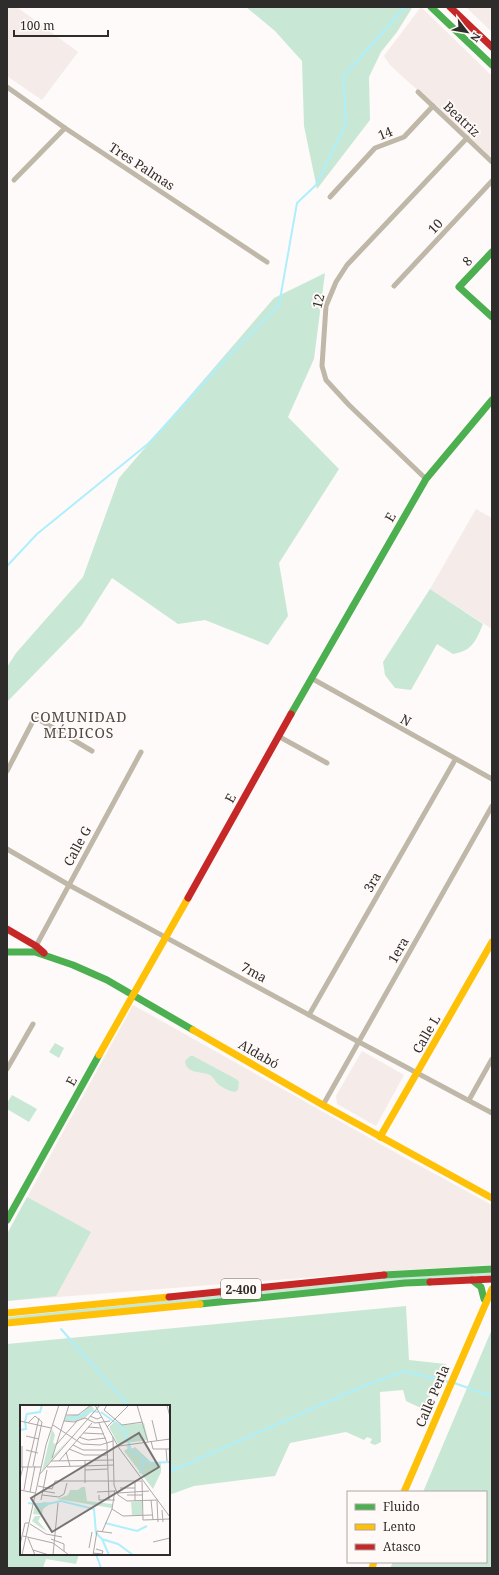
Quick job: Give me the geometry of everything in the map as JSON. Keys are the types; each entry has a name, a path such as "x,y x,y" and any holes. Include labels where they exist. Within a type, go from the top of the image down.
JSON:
{"main road":[{"path":"431,7 492,65"},
{"path":"450,7 492,47"},
{"name":"8","path":"492,252 459,287 492,316"},
{"name":"E","path":"7,1220 278,736 426,479 492,400"},
{"name":"Aldabó","path":"7,929 35,949 48,956 106,980 323,1105 492,1198"},
{"name":"Calle L","path":"380,1137 492,942"},
{"path":"7,952 35,949"},
{"name":"2-400","path":"7,1313 397,1274 492,1269"},
{"name":"2-400","path":"7,1323 406,1283 492,1279"},
{"path":"472,1280 481,1287 488,1299"},
{"name":"Calle Perla","path":"488,1299 492,1282"},
{"name":"Calle Perla","path":"404,1491 492,1289"}],"street":[{"name":"Tres Palmas","path":"7,87 65,128 267,262"},
{"name":"Beatriz","path":"418,92 492,162"},
{"name":"14","path":"330,197 375,148 404,137 433,106"},
{"path":"14,180 65,128"},
{"name":"12","path":"426,479 349,405 326,380 322,366 326,306 336,282 347,265 467,138"},
{"name":"10","path":"394,286 492,181"},
{"name":"N","path":"311,678 454,760 492,779"},
{"path":"7,771 34,719 92,751"},
{"path":"278,736 327,763"},
{"name":"Calle G","path":"35,949 141,752"},
{"name":"3ra","path":"309,1015 454,760"},
{"name":"1era","path":"323,1105 492,806"},
{"name":"7ma","path":"7,849 358,1042 492,1113"},
{"path":"7,1069 33,1024"},
{"path":"470,1100 492,1059"}],"shaded area":[{"path":"7,7 17,7 78,52 42,100 7,76"},
{"path":"421,7 492,76 492,158 390,65 384,56"},
{"path":"466,7 492,7 492,32"},
{"path":"476,509 492,518 492,629 430,589"},
{"path":"133,1005 492,1205 492,1265 404,1270 7,1301 7,1234"},
{"path":"362,1051 404,1075 376,1126 337,1104 336,1096"}],"green space":[{"path":"246,7 412,8 397,32 381,52 369,77 370,120 317,189 304,126 302,61 275,31"},
{"path":"325,273 314,359 288,417 339,469 279,563 288,616 268,645 205,620 178,624 112,578 82,625 7,702 7,667 16,653 83,577 119,478 274,298"},
{"path":"430,589 483,624 478,635 469,648 453,654 437,644 411,690 395,688 385,675 383,662"},
{"path":"55,1043 64,1048 59,1058 49,1052"},
{"path":"190,1056 193,1056 236,1079 239,1082 238,1090 235,1092 227,1090 218,1084 210,1075 188,1068 185,1061"},
{"path":"12,1095 37,1109 29,1122 7,1109 7,1103"},
{"path":"27,1197 91,1232 56,1296 7,1301 7,1234"},
{"path":"492,1272 491,1275 7,1320 7,1317 398,1277"},
{"path":"406,1306 409,1360 446,1364 423,1409 406,1401 403,1390 380,1392 381,1442 375,1445 370,1443 372,1439 367,1437 364,1440 346,1432 290,1443 275,1476 194,1486 170,1495 170,1405 20,1405 20,1555 79,1555 76,1564 46,1559 43,1568 7,1568 7,1344"},
{"path":"492,1329 492,1568 390,1568 392,1563 487,1563 487,1491 423,1491"}],"waterway":[{"path":"7,566 37,534 149,443 221,364 279,305 297,203 316,185 346,123 343,77 405,7"},
{"path":"61,1329 128,1405"},
{"path":"170,1472 366,1385 404,1371 449,1382"},
{"path":"454,1383 492,1396"},
{"path":"170,1464 174,1470"},
{"path":"96,1555 101,1568"}],"traffic: fast":[{"path":"431,7 492,65"},
{"path":"492,252 459,287 492,317"},
{"path":"291,714 426,479 492,400"},
{"path":"7,952 35,952 73,965 107,980 193,1030"},
{"path":"7,1220 99,1055"},
{"path":"384,1275 492,1269"},
{"path":"472,1280 481,1287 484,1299"},
{"path":"200,1304 405,1283 430,1282"}],"traffic: slow":[{"path":"99,1055 188,898"},
{"path":"380,1137 492,942"},
{"path":"193,1030 323,1105 492,1198"},
{"path":"404,1491 492,1289"},
{"path":"7,1313 169,1297"},
{"path":"7,1323 200,1304"},
{"path":"372,1568 374,1563"}],"traffic: jam":[{"path":"450,7 492,47"},
{"path":"188,898 291,714"},
{"path":"7,929 36,946 44,953"},
{"path":"169,1297 384,1275"},
{"path":"430,1282 492,1279"}],"district":[{"name":"COMUNIDAD MÉDICOS","path":"79,724"}]}
